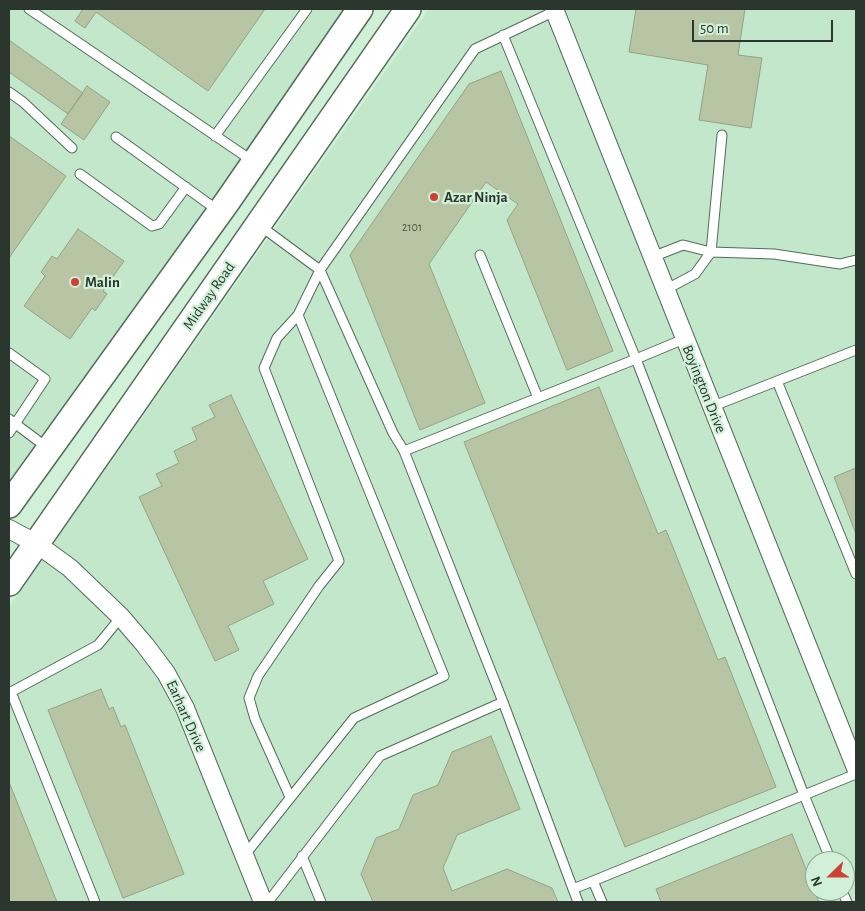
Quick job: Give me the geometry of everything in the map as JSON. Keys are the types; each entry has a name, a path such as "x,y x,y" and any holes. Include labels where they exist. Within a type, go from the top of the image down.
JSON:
{"main road":[{"path":"9,505 224,207 360,9"},
{"name":"Midway Road","path":"9,583 408,9"},
{"path":"224,207 259,225"}],"street":[{"name":"Boyington Drive","path":"555,10 711,407 856,766"},
{"name":"Earhart Drive","path":"9,529 36,544 70,568 121,617 146,645 166,673 185,708 263,902"}],"lane":[{"path":"29,9 254,163"},
{"path":"215,136 307,9"},
{"path":"290,797 255,719 249,698 258,676 319,586 339,561 264,368 277,338 298,314 320,270 475,49 555,10"},
{"path":"503,36 636,359 826,851"},
{"path":"9,92 23,102 72,148"},
{"path":"665,290 695,274 711,252 722,135"},
{"path":"116,137 186,188 224,207"},
{"path":"80,174 152,226 159,224 186,188"},
{"path":"259,225 320,270 393,432 404,451 503,702 578,902"},
{"path":"652,257 683,245 711,252 774,254 840,264 856,260"},
{"path":"480,255 538,398"},
{"path":"244,856 354,718 444,676 298,314"},
{"path":"404,451 684,339"},
{"path":"711,407 856,350"},
{"path":"9,353 44,379 12,421 9,433"},
{"path":"777,381 856,574"},
{"path":"12,421 49,449"},
{"path":"95,902 11,692 98,645 121,617"},
{"path":"268,902 380,756 503,702"},
{"path":"573,889 804,795 856,766"},
{"path":"302,856 321,902"},
{"path":"593,881 602,902"}],"shaded area":[{"path":"9,9 346,9 9,488"},
{"path":"429,9 856,9 856,902 9,902 9,607"}],"building":[{"path":"83,9 265,9 208,91 96,12 85,28 75,21"},
{"path":"636,9 745,9 738,55 762,58 751,128 699,120 708,65 629,52"},
{"path":"9,40 83,93 68,114 9,72"},
{"path":"501,71 613,351 567,370 507,220 518,204 486,182 429,264 485,403 420,430 350,255 469,84"},
{"path":"87,86 110,102 84,140 61,124"},
{"path":"9,136 66,176 9,258"},
{"name":"Malin","path":"78,229 124,261 103,291 107,294 95,311 92,308 70,339 24,306 45,276 41,272 52,256 57,259"},
{"path":"599,387 658,534 666,530 718,660 725,657 776,787 625,847 464,442"},
{"path":"231,395 308,559 263,581 274,604 228,626 239,650 215,661 139,497 162,486 156,474 179,463 174,451 197,440 192,428 215,417 209,405"},
{"path":"856,468 856,534 834,477"},
{"path":"101,689 109,709 113,707 121,727 125,725 184,874 123,898 48,710"},
{"path":"491,736 520,809 457,835 443,868 452,891 507,869 552,888 558,902 373,902 361,874 376,838 399,829 413,795 438,785 452,752"},
{"path":"9,782 57,902 9,902"},
{"path":"792,834 805,867 805,901 819,902 661,902 656,889"}],"place":[{"name":"Azar Ninja","path":"434,197"},
{"name":"Malin","path":"75,282"}]}
